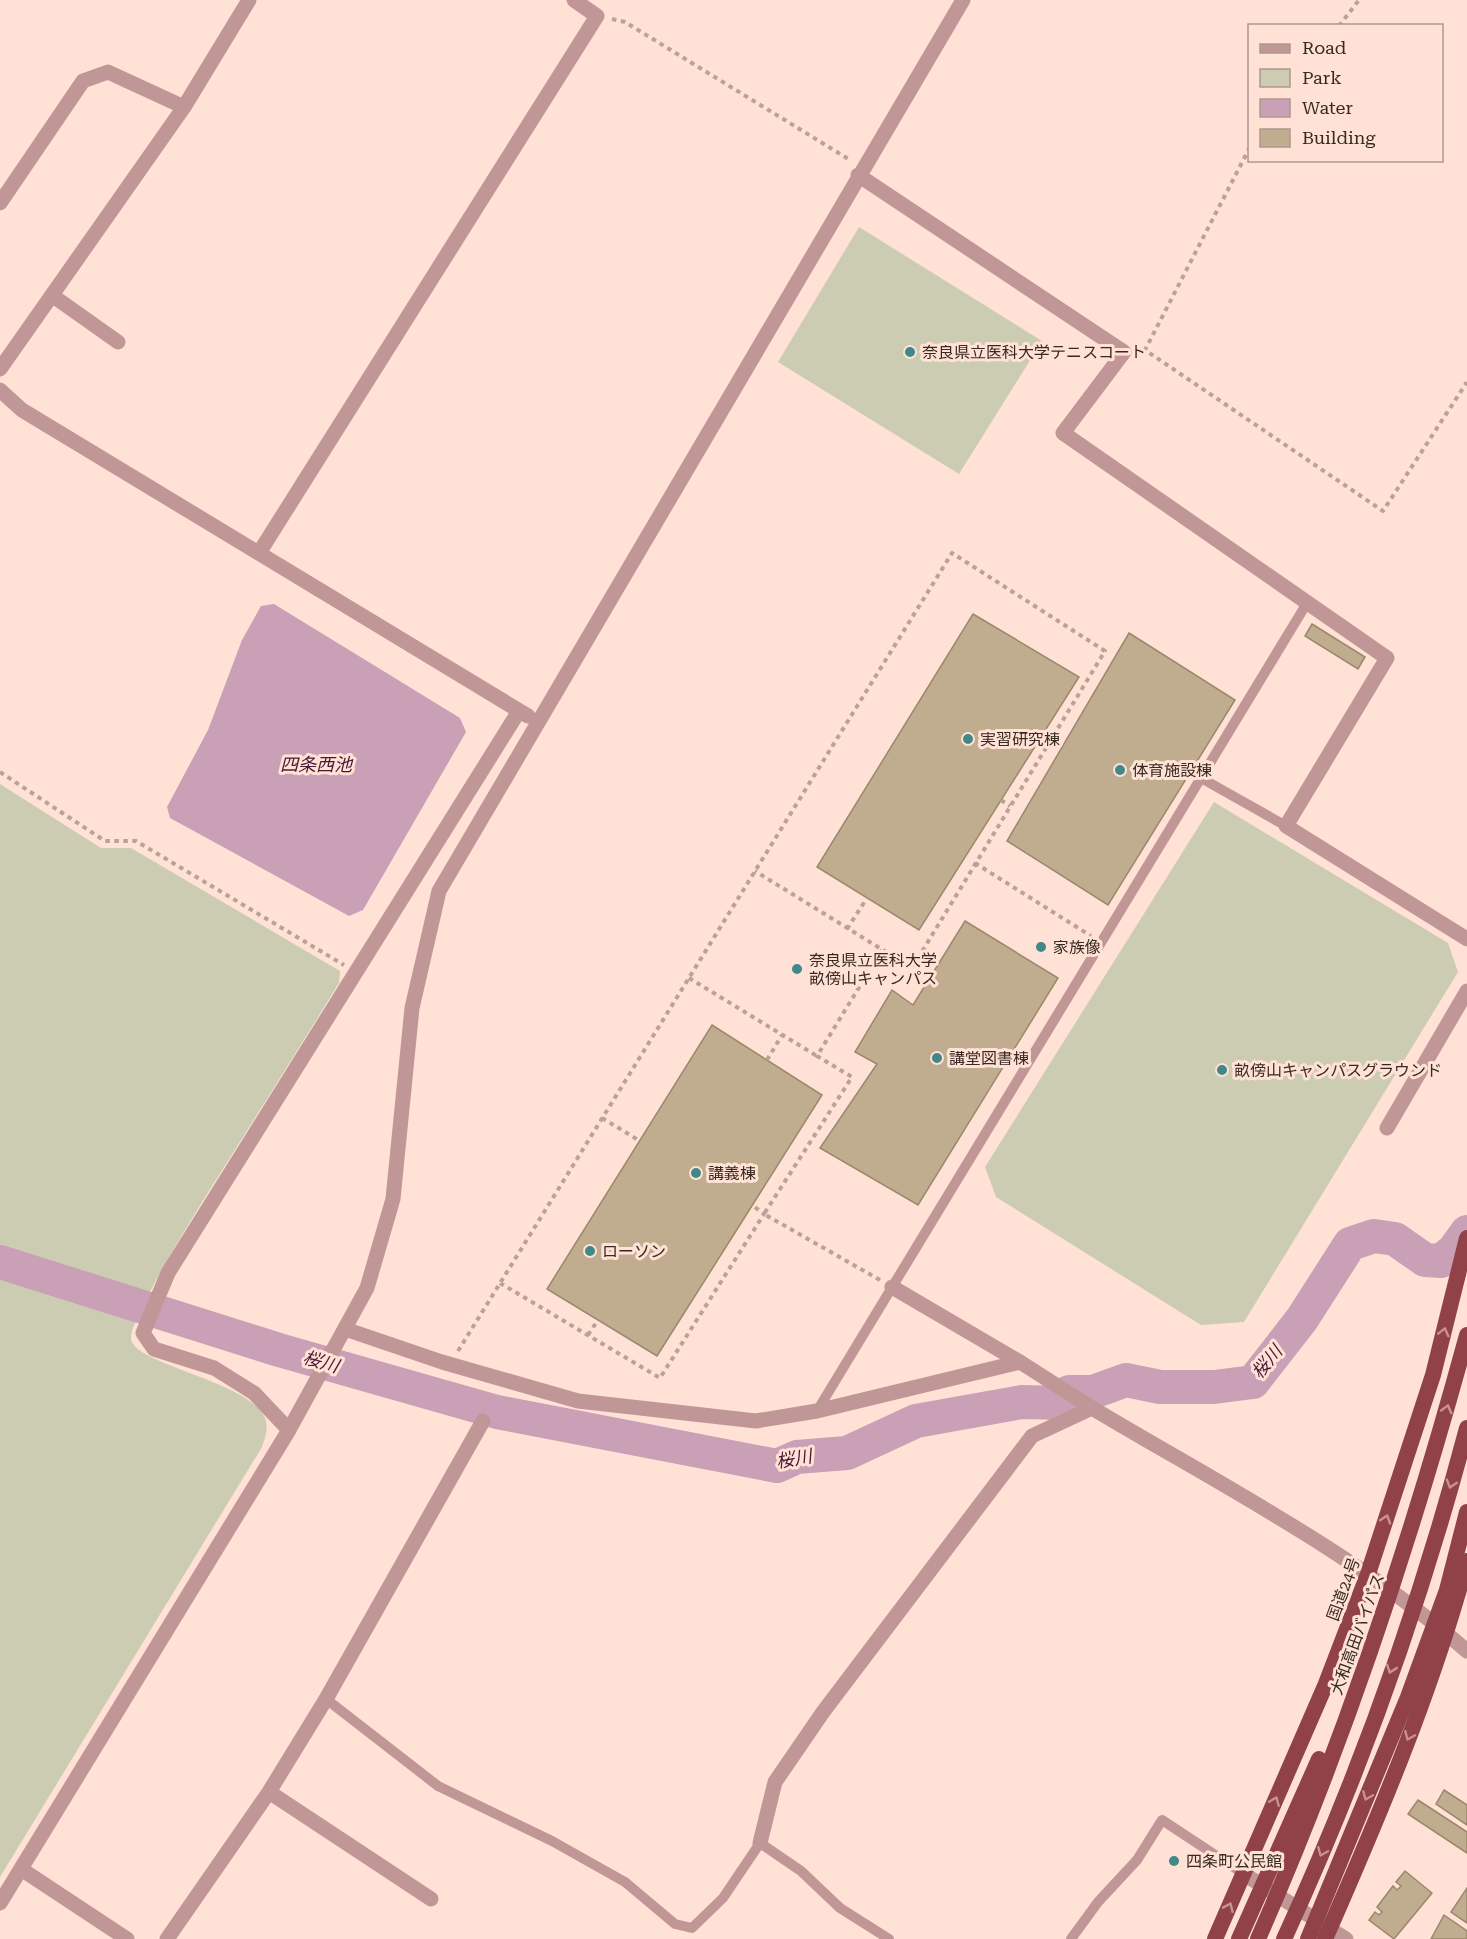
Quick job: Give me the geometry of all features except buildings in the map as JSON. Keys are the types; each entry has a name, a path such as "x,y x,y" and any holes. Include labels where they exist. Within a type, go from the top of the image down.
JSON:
{"highway":[{"name":"国道24号","path":"1215,1939 1325,1686 1368,1574 1432,1375 1467,1238"},
{"name":"大和高田バイパス","path":"1258,1939 1373,1645 1435,1453 1467,1335"},
{"path":"1284,1939 1339,1811 1383,1692 1422,1579 1467,1428"},
{"path":"1308,1939 1408,1697 1447,1590 1467,1512"},
{"path":"1328,1933 1414,1725 1460,1642 1467,1561"},
{"path":"1239,1939 1293,1812 1373,1645"}],"street":[{"path":"0,369 184,107 249,0"},
{"path":"259,553 597,16 574,0"},
{"path":"0,1903 289,1430 367,1288 393,1199 412,1008 439,891 746,372 860,171 963,0"},
{"path":"0,203 82,81 108,72 184,107"},
{"path":"860,171 1124,352 1063,433 1387,658 1286,826 1467,939"},
{"path":"53,296 118,342"},
{"path":"0,390 22,410 538,722"},
{"path":"289,1430 254,1393 214,1368 154,1349 143,1333 168,1273 519,711"},
{"path":"1387,1128 1467,991"},
{"path":"892,1287 1020,1362 1092,1408 1237,1492 1368,1574 1460,1642"},
{"path":"345,1329 450,1364 578,1401 756,1421 817,1411 1020,1362"},
{"path":"760,1843 775,1782 823,1712 1032,1436 1092,1408"},
{"path":"167,1939 269,1792 326,1699 483,1421"},
{"path":"269,1792 431,1899"},
{"path":"21,1869 127,1939"},
{"path":"1244,1874 1328,1933 1346,1939"}],"lane":[{"path":"817,1411 1307,603"},
{"path":"1201,778 1286,826"},
{"path":"326,1699 438,1786 552,1841 625,1882 675,1924 692,1928 708,1913 723,1898 760,1843 801,1871 840,1908 889,1939"},
{"path":"1071,1939 1098,1902 1137,1860 1162,1820 1244,1874"}],"path":[{"path":"1341,24 1359,0"},
{"path":"597,16 625,22 860,171"},
{"path":"1248,151 1145,350 1383,511 1467,382"},
{"path":"450,1364 755,870 952,553 1105,651 912,968 755,870"},
{"path":"0,772 105,841 136,841 356,972"},
{"path":"1001,800 1010,806"},
{"path":"975,863 1101,942"},
{"path":"847,929 867,898"},
{"path":"817,1056 882,950"},
{"path":"500,1282 660,1378 852,1077 689,978"},
{"path":"767,1060 782,1035"},
{"path":"602,1118 640,1142"},
{"path":"752,1206 892,1287"},
{"path":"588,1335 598,1320"}],"green space":[{"name":"奈良県立医科大学テニスコート","path":"859,227 1042,341 959,474 778,362"},
{"path":"0,784 101,848 131,848 340,971 339,983 170,1254 131,1334 136,1348 151,1357 218,1384 257,1407 267,1425 262,1447 0,1877"},
{"name":"畝傍山キャンパスグラウンド","path":"1214,802 1448,943 1458,972 1244,1322 1201,1325 996,1197 985,1167"}],"water":[{"name":"四条西池","path":"274,604 460,718 466,732 363,910 349,916 170,818 167,807 208,730 242,640 261,606"}],"waterway":[{"name":"桜川","path":"0,1262 279,1350 497,1412 777,1466 797,1457 847,1453 916,1421 1022,1402 1064,1403 1069,1392 1093,1392 1126,1380 1160,1387 1214,1387 1253,1382 1302,1319 1350,1244 1374,1236 1395,1239 1425,1260 1441,1261 1454,1250 1467,1232"}],"place":[{"name":"奈良県立医科大学テニスコート","path":"910,352"},
{"name":"実習研究棟","path":"968,739"},
{"name":"体育施設棟","path":"1120,770"},
{"name":"家族像","path":"1041,947"},
{"name":"奈良県立医科大学 畝傍山キャンパス","path":"797,969"},
{"name":"講堂図書棟","path":"937,1058"},
{"name":"畝傍山キャンパスグラウンド","path":"1222,1070"},
{"name":"講義棟","path":"696,1173"},
{"name":"ローソン","path":"590,1251"},
{"name":"四条町公民館","path":"1174,1861"}]}
